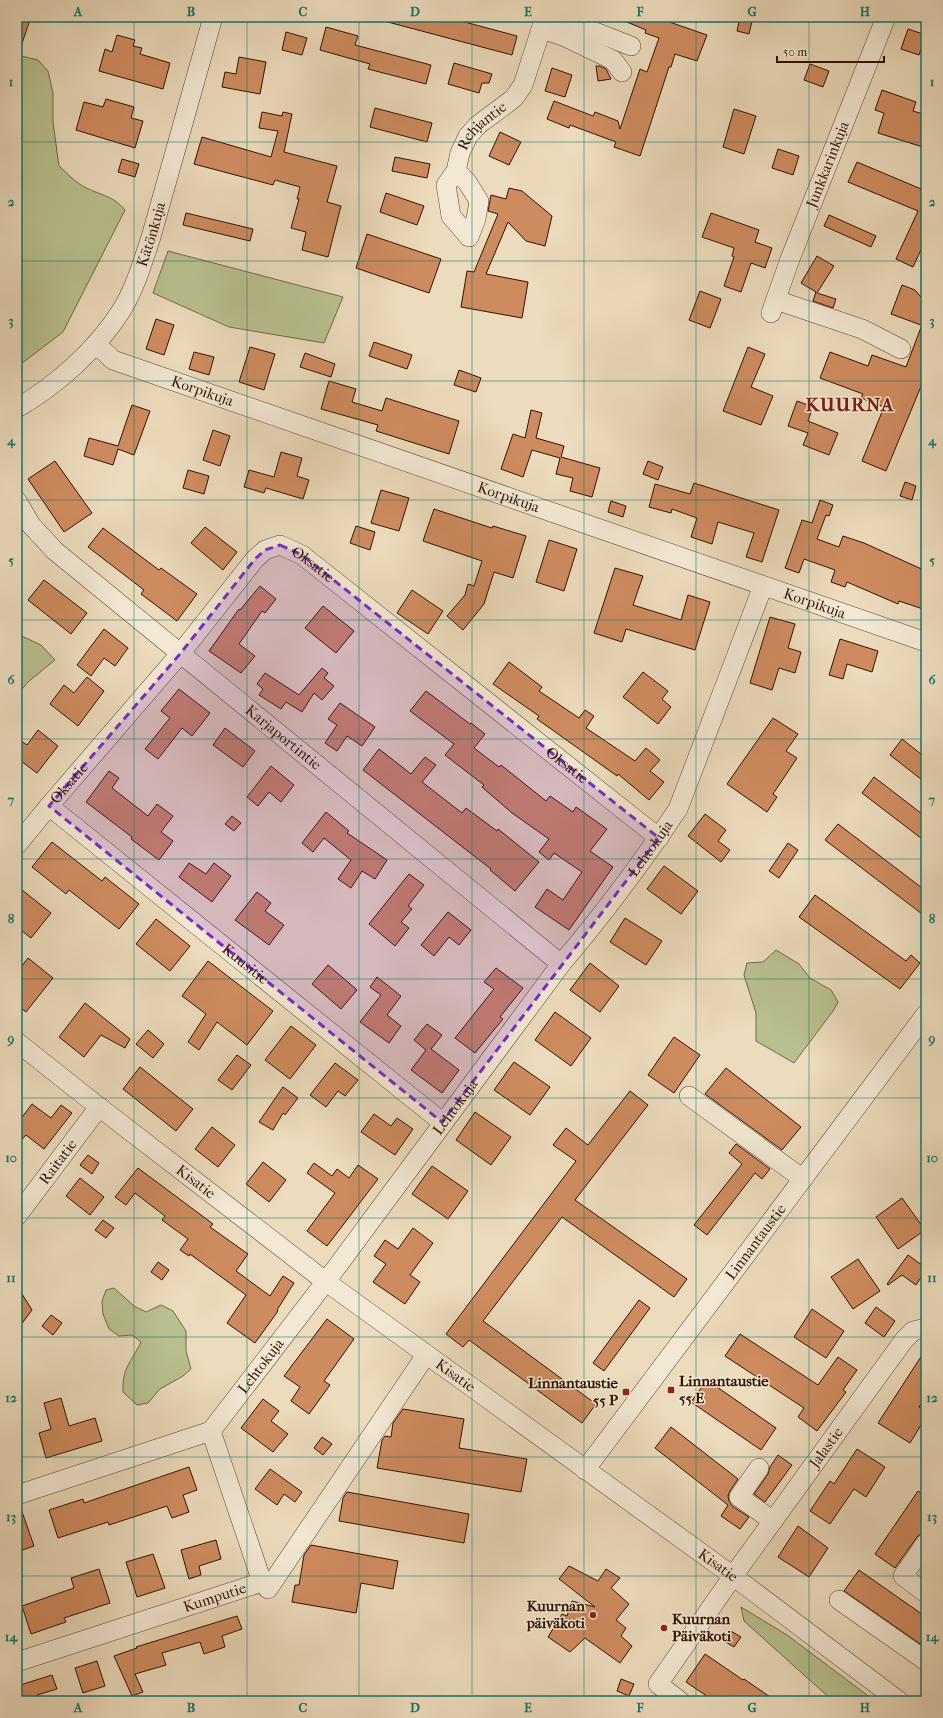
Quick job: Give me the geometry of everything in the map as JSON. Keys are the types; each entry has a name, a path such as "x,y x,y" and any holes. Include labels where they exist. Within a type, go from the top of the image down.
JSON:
{"street":[{"name":"Kätönkuja","path":"17,408 30,401 67,372 96,344 122,310 140,270 151,237 213,17"},
{"path":"557,17 631,46"},
{"name":"Junkkarinkuja","path":"886,17 790,259 774,306 862,329 901,349"},
{"path":"543,23 563,36 613,60 622,72"},
{"name":"Rehjantie","path":"456,171 467,182 479,201 476,219 469,237 450,216 446,185 456,171 460,153 468,136 478,125 514,98 523,85 543,23"},
{"name":"Korpikuja","path":"96,344 113,360 926,642"},
{"name":"Karjaportintie","path":"17,501 31,525 55,552 561,964"},
{"name":"Oksatie","path":"17,845 180,654 255,559 265,550 280,544 302,555 659,838"},
{"name":"Lehtokuja","path":"211,1431 325,1281 561,964 582,939 659,838 678,808 763,586"},
{"name":"Kuusitie","path":"49,806 442,1122"},
{"name":"Linnantaustie","path":"585,1470 926,1014"},
{"name":"Kisatie","path":"17,1042 325,1281 733,1576 899,1701"},
{"path":"689,1096 803,1179"},
{"name":"Raitatie","path":"17,1216 99,1107"},
{"name":"Jalastie","path":"680,1701 658,1684 733,1576 904,1340 913,1331 926,1328"},
{"path":"268,1589 426,1355"},
{"path":"17,1495 211,1431"},
{"name":"Kumputie","path":"17,1662 262,1582 211,1431"},
{"path":"759,1468 739,1497 773,1521"},
{"path":"926,1543 903,1576 926,1593"},
{"path":"840,1600 926,1661"}],"highlighted area":[{"path":"280,545 302,555 659,838 442,1122 49,806 180,654 255,559 265,550"}],"green space":[{"path":"17,55 38,60 48,71 53,93 53,122 59,166 81,185 110,198 125,210 63,332 17,367"},
{"path":"168,251 343,297 324,343 229,327 153,293"},
{"path":"17,634 41,645 55,660 28,682 17,695"},
{"path":"776,950 799,964 810,978 831,990 838,1002 833,1011 794,1063 756,1041 756,1013 744,975 747,963 763,962"},
{"path":"114,1288 134,1306 146,1312 161,1305 173,1311 186,1331 186,1351 191,1369 183,1376 160,1389 148,1403 137,1405 123,1392 126,1371 141,1342 132,1335 119,1336 109,1329 103,1314 102,1301 106,1290"},
{"path":"741,1607 787,1635 875,1701 833,1701 744,1621"}],"building":[{"path":"17,17 31,17 19,52 17,52"},
{"path":"384,17 446,17 517,36 512,55 384,21"},
{"path":"615,17 655,17 707,35 697,61 675,54 671,67 669,67 640,156 614,147 616,142 570,125 569,128 547,119 554,101 593,116 595,112 618,121 620,129 640,69 647,72 659,38 645,33 646,30"},
{"path":"740,17 753,17 749,34 737,31"},
{"path":"326,27 358,36 355,45 431,65 426,84 368,69 370,64 320,50"},
{"path":"908,29 926,35 919,55 901,49"},
{"path":"286,32 307,38 302,55 282,50"},
{"path":"117,35 135,40 133,46 142,48 140,54 170,63 163,89 99,71 105,49 112,52"},
{"path":"239,57 266,62 260,94 222,87 225,72 236,74"},
{"path":"454,63 492,74 489,83 482,83 479,93 448,84"},
{"path":"810,64 829,71 823,87 804,80"},
{"path":"596,66 606,69 611,79 598,81"},
{"path":"552,68 572,75 565,97 545,91"},
{"path":"882,90 916,102 913,111 926,115 926,148 878,133 884,113 875,110"},
{"path":"106,99 134,107 131,118 143,121 135,148 76,130 84,102 103,107"},
{"path":"375,108 432,123 427,142 370,127"},
{"path":"734,109 756,116 744,154 723,147"},
{"path":"262,112 282,116 283,112 292,114 284,152 337,166 327,202 341,206 328,257 302,250 306,232 291,228 299,199 297,199 300,187 275,180 273,185 194,164 202,137 271,157 278,131 259,128"},
{"path":"500,132 521,142 509,165 489,156"},
{"path":"778,149 799,156 793,175 772,168"},
{"path":"395,157 430,164 427,178 392,171"},
{"path":"122,159 139,164 135,177 118,172"},
{"path":"857,162 926,191 926,239 913,267 896,259 918,211 848,182"},
{"path":"509,188 522,191 552,216 545,246 526,241 508,222 486,274 528,282 522,318 461,307 467,271 474,272 498,214 488,211 491,195 506,199"},
{"path":"386,193 424,206 417,225 380,212"},
{"path":"186,213 253,229 250,241 183,225"},
{"path":"711,213 759,230 755,242 772,248 765,268 751,263 741,292 724,286 734,257 732,256 734,248 702,237"},
{"path":"829,215 876,236 871,247 824,226"},
{"path":"367,234 441,259 429,293 356,268"},
{"path":"817,256 834,266 817,293 836,299 833,308 813,301 816,292 801,283"},
{"path":"902,285 915,290 926,303 926,311 921,325 891,314"},
{"path":"700,291 721,299 710,328 689,320"},
{"path":"926,314 926,386 922,384 886,471 862,461 884,407 861,398 863,394 820,378 830,352 868,366 872,355 906,367"},
{"path":"156,319 174,325 164,355 146,349"},
{"path":"374,342 412,355 407,369 369,356"},
{"path":"250,347 275,354 264,390 239,382"},
{"path":"748,347 765,354 751,387 773,396 761,425 723,411"},
{"path":"194,352 214,357 209,375 189,369"},
{"path":"305,353 335,364 331,377 300,367"},
{"path":"459,370 481,378 476,392 454,385"},
{"path":"329,381 356,389 352,402 382,411 386,398 459,421 449,454 376,431 378,425 321,409"},
{"path":"797,401 813,407 808,421 838,433 829,455 803,445 808,433 788,426"},
{"path":"132,405 150,411 134,455 118,449 113,465 84,456 89,438 118,446"},
{"path":"531,410 542,413 536,438 564,446 561,457 600,468 592,497 570,491 573,478 556,474 560,458 532,450 523,477 501,469 513,434 525,438"},
{"path":"213,430 230,436 220,466 203,460"},
{"path":"281,452 302,458 297,476 309,480 303,499 266,488 264,493 244,487 249,470 274,477"},
{"path":"55,461 92,513 64,532 28,479"},
{"path":"648,461 663,467 658,480 643,474"},
{"path":"188,470 209,476 204,494 183,488"},
{"path":"905,482 916,486 912,500 900,496"},
{"path":"694,483 779,510 762,562 746,557 754,533 718,522 712,544 691,537 697,518 672,509 671,513 649,507 655,484 690,494"},
{"path":"381,490 409,498 399,531 371,523"},
{"path":"820,500 833,505 829,516 826,515 817,539 839,547 843,536 864,543 926,571 926,610 899,601 898,604 847,582 845,587 831,582 835,570 804,559 799,573 785,568 802,520 812,523"},
{"path":"611,501 626,506 623,517 608,512"},
{"path":"434,509 492,528 493,526 526,536 513,578 494,572 484,604 463,630 447,616 465,595 468,584 474,586 482,561 423,541"},
{"path":"356,526 375,532 370,550 350,543"},
{"path":"205,527 237,552 223,570 191,543"},
{"path":"103,528 159,570 161,568 197,594 177,621 141,594 144,590 88,547"},
{"path":"549,540 577,549 564,591 536,582"},
{"path":"615,568 643,576 633,605 681,620 688,595 710,602 695,650 626,629 622,642 594,633"},
{"path":"44,580 87,613 71,634 28,600"},
{"path":"260,586 276,599 265,613 262,611 239,644 255,656 241,673 209,651 239,609 240,610"},
{"path":"412,590 443,611 428,634 397,613"},
{"path":"323,606 354,631 336,653 305,628"},
{"path":"770,617 795,624 788,648 801,652 795,673 779,668 772,690 750,683"},
{"path":"104,629 128,648 115,666 104,658 91,676 77,665"},
{"path":"840,639 878,651 872,672 847,664 843,679 829,675"},
{"path":"509,662 542,687 539,691 579,718 585,710 594,716 586,728 635,761 646,748 660,760 650,771 664,782 649,800 618,774 617,776 537,719 539,716 493,684"},
{"path":"322,668 328,673 324,678 334,686 322,700 314,693 302,712 286,702 281,709 259,695 263,689 257,684 265,673 299,695"},
{"path":"643,672 668,691 662,699 671,707 658,724 623,697"},
{"path":"87,677 104,691 78,726 50,704 64,685 74,693"},
{"path":"179,689 210,713 192,736 182,728 158,759 145,749 170,718 161,711"},
{"path":"426,691 485,734 474,748 499,767 501,765 546,801 550,796 573,812 576,807 607,829 590,851 613,867 569,930 535,907 547,889 563,900 582,872 554,853 549,860 539,852 549,839 512,813 482,787 484,785 445,755 454,744 410,711"},
{"path":"340,703 375,727 362,746 347,736 337,751 325,743 337,725 328,719"},
{"path":"773,718 798,734 786,751 797,758 773,794 777,797 767,812 727,784"},
{"path":"225,728 255,751 243,767 213,745"},
{"path":"38,730 58,746 37,773 17,758 17,738 27,745"},
{"path":"902,739 926,758 926,783 890,755"},
{"path":"379,749 411,774 425,757 436,765 422,782 462,813 466,808 497,831 498,829 539,862 515,891 490,870 491,869 363,770"},
{"path":"271,766 294,785 281,802 269,792 258,806 247,797"},
{"path":"109,771 119,778 112,788 148,816 157,804 173,816 161,832 173,841 159,860 131,839 132,837 86,802"},
{"path":"874,777 926,817 926,842 862,793"},
{"path":"326,812 349,831 347,833 387,860 375,879 362,871 351,888 338,879 351,860 324,838 313,852 302,843"},
{"path":"705,814 726,830 718,841 730,850 721,862 688,836"},
{"path":"232,816 241,823 234,831 225,824"},
{"path":"838,824 926,891 926,917 825,840"},
{"path":"52,842 102,881 105,877 139,904 119,929 69,890 66,894 32,867"},
{"path":"788,843 798,850 779,878 769,871"},
{"path":"189,863 206,874 214,863 231,876 212,902 179,877"},
{"path":"664,866 698,891 681,914 647,889"},
{"path":"409,874 424,885 408,906 412,909 401,922 409,928 395,946 369,924"},
{"path":"17,886 51,913 31,938 17,927"},
{"path":"257,892 271,903 265,911 284,925 269,945 235,920"},
{"path":"815,895 906,961 911,955 920,963 900,989 799,917"},
{"path":"448,912 471,930 459,945 449,937 434,956 421,945"},
{"path":"625,918 662,941 646,965 610,942"},
{"path":"156,919 190,946 170,971 136,944"},
{"path":"28,958 53,978 26,1012 17,1005 17,972"},
{"path":"208,961 273,1011 247,1045 217,1022 199,1050 188,1042 206,1014 182,996"},
{"path":"590,963 619,986 600,1012 570,990"},
{"path":"328,965 357,990 341,1009 312,984"},
{"path":"496,968 523,988 500,1017 503,1019 475,1053 455,1038 494,989 484,982"},
{"path":"377,977 401,996 387,1015 401,1026 389,1043 360,1022 381,995 370,987"},
{"path":"85,1003 130,1039 125,1048 101,1035 84,1057 59,1037"},
{"path":"555,1012 591,1038 571,1066 535,1040"},
{"path":"427,1024 442,1035 431,1049 459,1070 442,1093 411,1070 426,1050 414,1040"},
{"path":"291,1026 316,1045 290,1079 265,1060"},
{"path":"148,1030 164,1044 153,1058 136,1044"},
{"path":"674,1037 700,1055 674,1093 648,1075"},
{"path":"237,1055 251,1065 232,1090 218,1080"},
{"path":"514,1062 550,1087 530,1115 494,1090"},
{"path":"335,1063 358,1080 345,1096 338,1091 326,1107 310,1095"},
{"path":"140,1067 193,1109 176,1131 123,1089"},
{"path":"726,1068 801,1127 782,1150 705,1094"},
{"path":"283,1087 298,1098 285,1115 283,1113 273,1130 259,1122"},
{"path":"630,1091 648,1105 575,1200 687,1279 674,1297 562,1217 483,1321 596,1404 582,1423 469,1340 463,1347 446,1334 576,1161 553,1145 566,1128 588,1145"},
{"path":"32,1104 51,1118 61,1105 72,1113 44,1149 26,1135 17,1145 17,1124"},
{"path":"475,1112 511,1137 491,1165 456,1140"},
{"path":"374,1114 391,1126 397,1118 413,1129 395,1155 361,1132"},
{"path":"212,1127 235,1145 218,1167 195,1149"},
{"path":"736,1144 770,1169 762,1179 755,1173 707,1235 694,1225 742,1164 729,1153"},
{"path":"88,1155 99,1163 92,1174 80,1165"},
{"path":"263,1162 286,1180 269,1202 246,1184"},
{"path":"314,1163 332,1176 337,1169 349,1178 358,1165 378,1179 327,1246 307,1231 335,1193 307,1173"},
{"path":"432,1166 468,1191 448,1219 412,1194"},
{"path":"138,1168 213,1224 210,1227 248,1254 236,1271 270,1296 283,1276 294,1283 277,1310 278,1311 255,1343 227,1323 246,1295 190,1254 189,1256 180,1250 188,1239 162,1220 165,1216 135,1193 126,1205 115,1197"},
{"path":"80,1178 104,1197 90,1215 66,1196"},
{"path":"902,1198 925,1230 898,1249 876,1217"},
{"path":"103,1220 114,1228 106,1238 95,1230"},
{"path":"413,1228 433,1243 410,1275 420,1282 405,1304 373,1282 386,1264 374,1256 385,1240 398,1249"},
{"path":"908,1255 926,1268 916,1285 902,1275 888,1285 887,1284"},
{"path":"858,1259 880,1291 853,1309 831,1277"},
{"path":"158,1262 169,1270 162,1280 151,1272"},
{"path":"17,1286 32,1310 17,1330"},
{"path":"639,1300 650,1308 604,1371 593,1363"},
{"path":"876,1307 895,1321 884,1337 865,1323"},
{"path":"812,1309 844,1331 826,1358 794,1337"},
{"path":"51,1315 62,1323 53,1335 42,1326"},
{"path":"327,1319 354,1339 324,1381 330,1385 309,1414 291,1401 300,1387 284,1376"},
{"path":"740,1334 818,1385 838,1357 857,1370 843,1390 846,1392 817,1431 798,1417 804,1408 725,1356"},
{"path":"926,1349 926,1396 919,1407 926,1411 926,1417 910,1443 878,1423"},
{"path":"707,1380 776,1428 761,1450 691,1402"},
{"path":"61,1398 69,1426 95,1418 102,1441 46,1458 39,1433 51,1429 44,1403"},
{"path":"263,1399 279,1411 271,1421 288,1434 273,1452 241,1428"},
{"path":"403,1409 464,1419 459,1448 527,1459 521,1492 377,1468 382,1440 385,1436 391,1437 393,1423"},
{"path":"671,1427 738,1479 728,1496 732,1506 749,1517 740,1529 721,1516 728,1505 655,1448"},
{"path":"322,1437 332,1444 323,1455 314,1448"},
{"path":"857,1449 885,1467 866,1497 854,1489 830,1524 810,1511 830,1481 834,1484"},
{"path":"778,1455 792,1465 765,1502 754,1494 768,1474 770,1467"},
{"path":"189,1467 197,1490 183,1495 189,1512 172,1518 167,1506 109,1525 108,1522 58,1538 49,1510 83,1499 84,1503"},
{"path":"270,1469 302,1492 295,1502 284,1494 277,1505 255,1489"},
{"path":"918,1491 926,1497 926,1529 917,1537 895,1568 875,1554"},
{"path":"347,1492 469,1514 464,1543 339,1521 343,1498"},
{"path":"17,1506 20,1506 34,1546 17,1552"},
{"path":"798,1526 828,1548 809,1577 778,1557"},
{"path":"216,1540 221,1559 199,1566 201,1575 189,1579 181,1550"},
{"path":"311,1545 398,1561 393,1589 361,1583 356,1613 292,1602 295,1585 299,1585 304,1555"},
{"path":"153,1554 165,1588 137,1597 126,1562"},
{"name":"Kuurnan päiväkoti","path":"569,1566 598,1581 606,1569 620,1578 611,1588 629,1604 616,1620 626,1628 621,1636 632,1646 620,1663 585,1638 570,1652 548,1637 562,1614 567,1616 572,1601 595,1607 559,1579"},
{"path":"99,1569 110,1603 64,1618 66,1622 31,1634 22,1606 74,1588 71,1578"},
{"path":"859,1570 926,1617 926,1648 844,1591"},
{"path":"237,1616 242,1629 222,1636 225,1647 204,1654 200,1642 162,1653 166,1665 135,1674 143,1692 132,1696 114,1656 137,1648 136,1647"},
{"path":"731,1631 741,1637 734,1647 724,1641"},
{"path":"705,1654 776,1701 714,1701 686,1682"},
{"path":"97,1661 105,1686 83,1693 75,1668"},
{"path":"52,1675 57,1689 37,1695 39,1701 17,1701 17,1686"},
{"path":"621,1679 634,1684 629,1696 617,1691"}],"place":[{"name":"Linnantaustie 55 E","path":"671,1390"},
{"name":"Linnantaustie 55 P","path":"626,1392"},
{"name":"Kuurnan päiväkoti","path":"593,1615"},
{"name":"Kuurnan Päiväkoti","path":"664,1628"}],"district":[{"name":"KUURNA","path":"850,404"}]}
